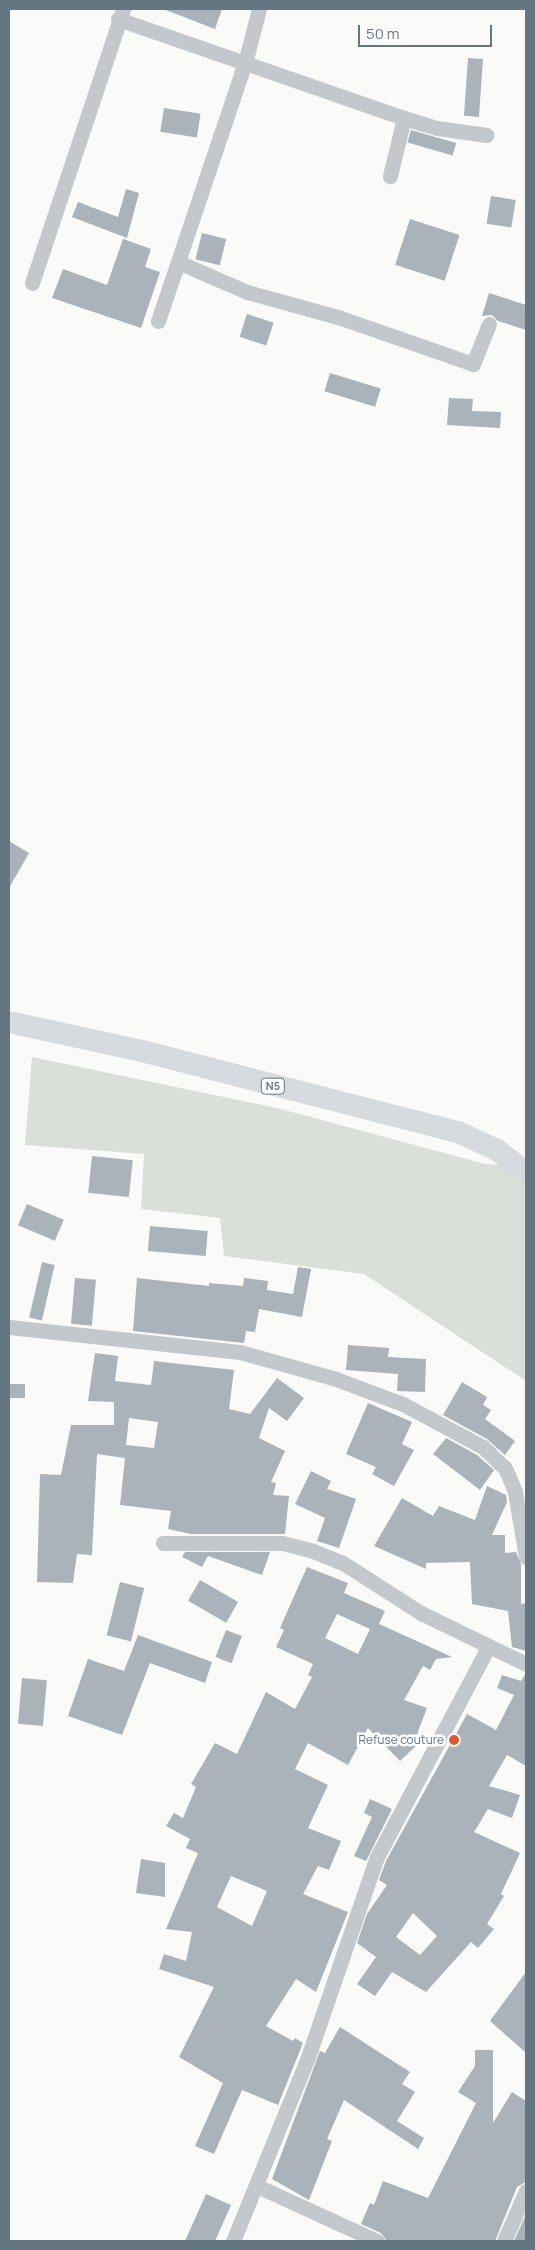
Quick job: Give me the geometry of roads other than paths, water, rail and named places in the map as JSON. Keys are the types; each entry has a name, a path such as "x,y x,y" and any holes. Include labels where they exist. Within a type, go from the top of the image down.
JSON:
{"main road":[{"name":"N5","path":"9,1022 142,1051 458,1132 497,1150 526,1173"}],"street":[{"path":"158,321 245,63 259,9"},
{"path":"32,283 120,14 245,63 404,118 436,128 487,135"},
{"path":"390,176 404,118"},
{"path":"178,262 248,292 338,317 473,364 489,324"},
{"path":"9,1327 240,1352 336,1379 403,1404 483,1447 505,1468 515,1492 526,1557"},
{"path":"163,1543 282,1543 312,1551 343,1563 421,1613 526,1664"},
{"path":"233,2241 308,2057 377,1857 488,1646"},
{"path":"257,2186 377,2241"},
{"path":"504,2241 526,2191"}],"place":[{"name":"Refuse couture","path":"454,1740"}]}
